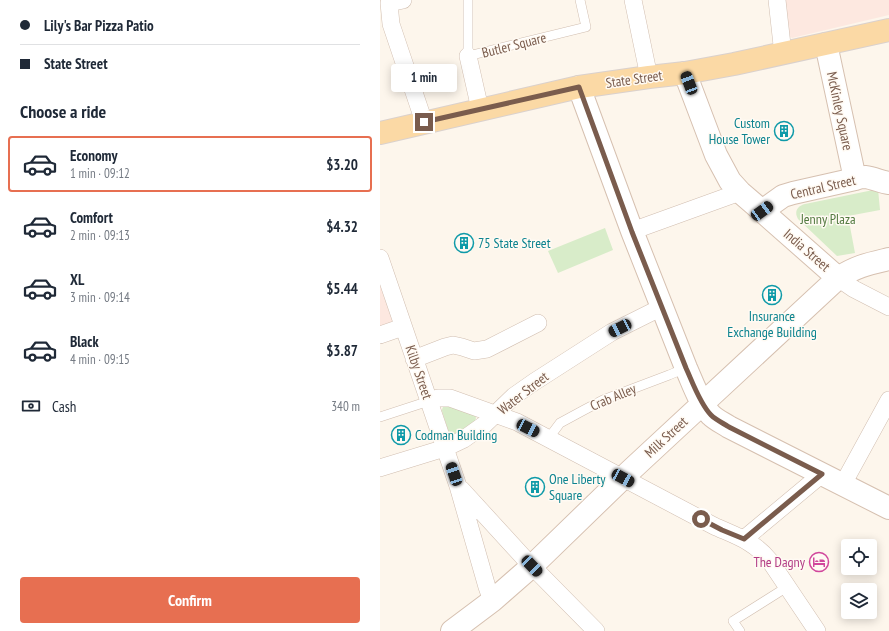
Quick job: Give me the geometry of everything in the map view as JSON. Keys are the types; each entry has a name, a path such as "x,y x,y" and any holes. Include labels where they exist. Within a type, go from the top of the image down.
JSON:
{"main road":[{"name":"State Street","path":"380,133 579,87 649,76 685,73 734,64 889,30"},
{"name":"McKinley Square","path":"826,44 855,179"},
{"name":"India Street","path":"685,73 716,155 730,181 740,192 838,278"},
{"path":"579,87 632,232 686,368 703,404 710,414 729,427 889,508"},
{"name":"Central Street","path":"762,211 783,196 855,179 865,177 889,183"},
{"name":"Milk Street","path":"452,631 492,601 532,566 623,478 838,278 850,270 858,267 889,259"}],"street":[{"path":"633,0 649,76"},
{"path":"777,0 783,54"},
{"path":"396,1 391,24 424,122"},
{"path":"468,56 480,109"},
{"path":"632,232 740,192"},
{"name":"Kilby Street","path":"380,258 458,486 492,601"},
{"name":"India Street","path":"838,278 854,289 889,307"},
{"name":"Water Street","path":"380,468 445,448 469,436 485,424 514,396 534,382 596,341 662,307"},
{"path":"414,359 453,345 474,351 487,349 538,323"},
{"path":"380,335 404,327"},
{"path":"429,402 438,398 450,398 517,422 714,526 744,539 763,552 817,631"},
{"path":"843,484 888,402"},
{"path":"744,539 822,474"},
{"name":"Kilby Street","path":"458,486 532,566 596,631"}],"lane":[{"name":"Butler Square","path":"468,0 468,56 586,28 580,0"},
{"name":"Crab Alley","path":"548,438 560,423 603,400 686,368"},
{"path":"380,418 429,402"},
{"path":"740,631 733,621 787,587"}],"shaded area":[{"path":"784,0 889,0 889,15 792,38 788,35"},
{"path":"380,285 393,322 380,326"}],"green space":[{"name":"Jenny Plaza","path":"878,189 880,210 848,216 855,253 837,256 798,219 796,214 800,206 805,204"},
{"path":"605,228 613,250 558,273 548,251"},
{"path":"446,404 475,415 475,421 453,436 451,435 442,411"}],"place":[{"name":"Custom House Tower","path":"784,131"},
{"name":"75 State Street","path":"464,243"},
{"name":"Insurance Exchange Building","path":"772,295"},
{"name":"Codman Building","path":"401,435"},
{"name":"One Liberty Square","path":"535,487"},
{"name":"The Dagny","path":"819,562"}],"route":[{"path":"424,122 579,87 636,243 686,368 703,404 710,414 729,427 822,474 744,539 701,519"}]}
